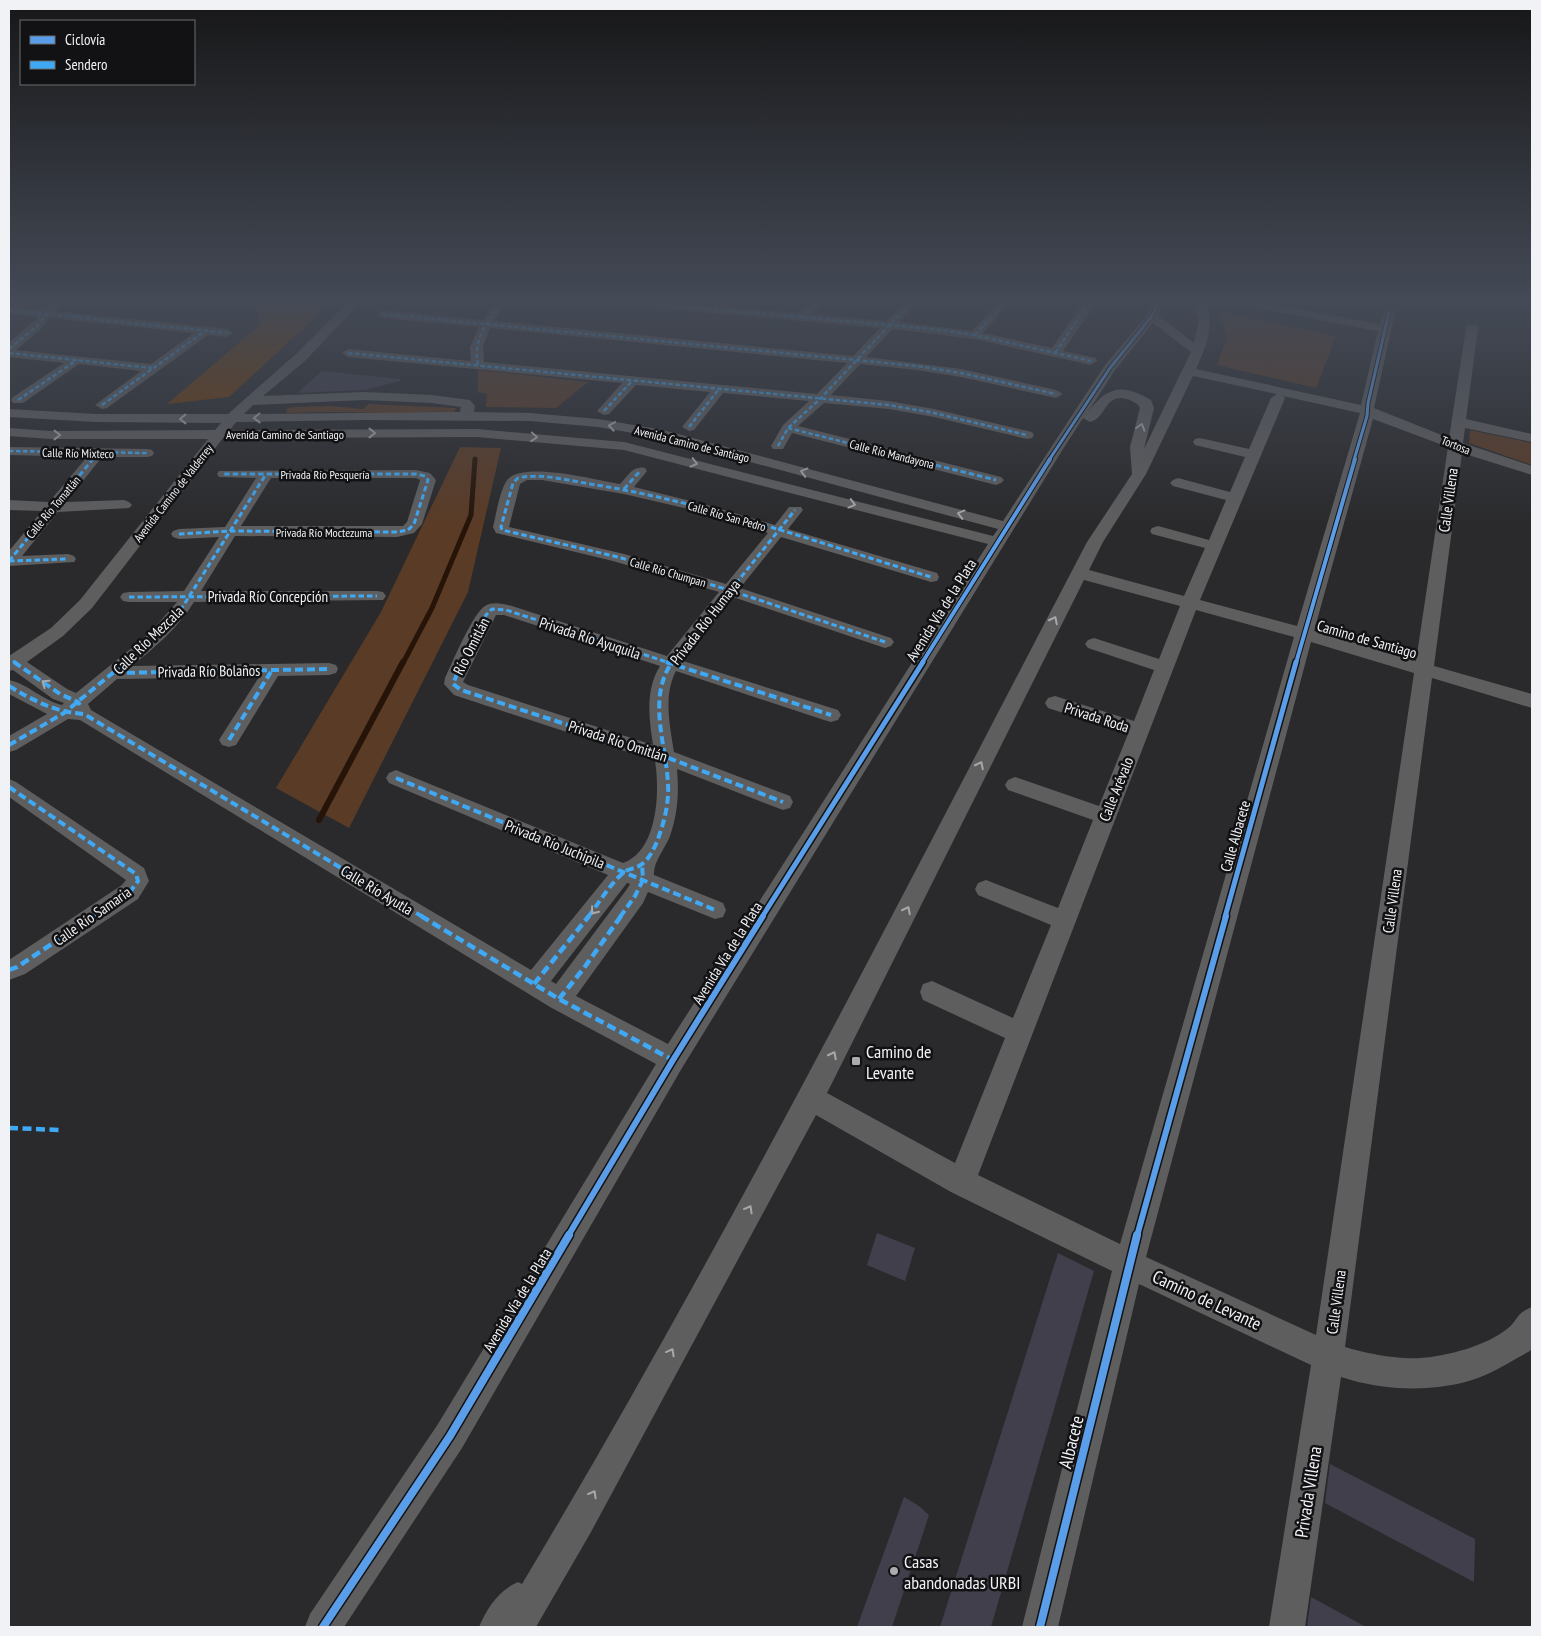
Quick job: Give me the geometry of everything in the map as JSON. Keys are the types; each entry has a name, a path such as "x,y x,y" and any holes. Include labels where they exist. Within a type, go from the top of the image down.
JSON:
{"street":[{"path":"18,400 56,374"},
{"path":"102,405 143,374"},
{"name":"Avenida Camino de Valderrey","path":"11,663 57,632 86,604 218,434 249,400 280,374"},
{"path":"568,374 915,409 1027,435"},
{"path":"778,446 788,428 844,374"},
{"path":"965,374 1056,394"},
{"name":"Avenida Vía de la Plata","path":"340,1627 450,1436 673,1060 1056,448 1106,374"},
{"path":"1372,414 1378,374"},
{"name":"Calle Villena","path":"1328,1357 1466,374"},
{"path":"516,1627 579,1520 810,1098 1095,542 1139,474 1188,375"},
{"name":"Tortosa","path":"1188,375 1278,398 1372,414"},
{"name":"Tortosa","path":"1188,375 1372,414 1532,471"},
{"path":"604,411 632,381"},
{"path":"689,427 719,389"},
{"name":"Avenida Vía de la Plata","path":"1056,448 1082,428 1106,398 1121,395 1132,396 1146,403 1147,408 1136,444 1135,453 1139,474"},
{"path":"249,400 364,396 459,402 468,406 466,416"},
{"path":"376,416 397,398"},
{"name":"Calle Arévalo","path":"961,1182 1164,667 1278,398"},
{"name":"Avenida Camino de Santiago","path":"9,413 96,418 466,416 530,417 569,421 663,434 1003,535"},
{"name":"Calle Albacete","path":"1129,1264 1304,634 1372,414"},
{"path":"1459,422 1532,438"},
{"name":"Calle Río Mandayona","path":"788,428 996,480"},
{"name":"Avenida Camino de Santiago","path":"9,432 51,435 476,433 624,446 1003,535"},
{"path":"1200,442 1255,455"},
{"name":"Calle Río Mixteco","path":"9,451 147,453"},
{"name":"Calle Río Tomatlán","path":"9,561 98,453"},
{"path":"624,489 640,471"},
{"name":"Privada Río Pesquería","path":"224,474 416,474 425,476"},
{"name":"Calle Río Mezcala","path":"9,745 75,710 155,638 190,597 266,474"},
{"name":"Privada Río Moctezuma","path":"179,534 231,531 398,532 408,530 414,524 428,480 425,476"},
{"name":"Calle Río San Pedro","path":"518,478 542,476 624,489 702,508 931,577"},
{"name":"Calle Río Chumpan","path":"518,478 513,482 501,527 502,530 618,557 729,590 885,642"},
{"path":"1178,483 1236,498"},
{"path":"9,506 53,508 124,505"},
{"name":"Privada Río Humaya","path":"559,999 589,960 636,872 655,845 665,819 669,790 661,727 660,702 663,678 670,664 795,510"},
{"path":"1158,531 1215,546"},
{"path":"9,561 68,559"},
{"name":"Camino de Santiago","path":"1079,573 1304,634 1532,701"},
{"name":"Privada Río Concepción","path":"129,597 377,596"},
{"name":"Privada Río Ayuquila","path":"492,609 506,610 830,715"},
{"name":"Río Omitlán","path":"453,684 454,678 486,615 492,609"},
{"path":"1094,644 1164,667"},
{"name":"Calle Río Ayutla","path":"11,663 60,694 75,710 559,999 673,1060"},
{"name":"Privada Río Bolaños","path":"115,673 328,669"},
{"name":"Privada Río Bolaños","path":"229,740 272,670"},
{"name":"Privada Río Omitlán","path":"453,684 461,690 666,757 783,802"},
{"name":"Calle Río Ayutla","path":"9,686 42,706 75,710"},
{"name":"Privada Roda","path":"1055,703 1139,730"},
{"name":"Privada Río Juchipila","path":"396,778 636,872 715,910"},
{"path":"1014,785 1105,816"},
{"name":"Calle Río Samaria","path":"9,787 136,874 138,881 130,892 17,967 9,970"},
{"name":"Privada Río Humaya","path":"534,984 581,928 636,872"},
{"path":"986,889 1064,920"},
{"path":"932,992 1020,1033"},
{"name":"Camino de Levante","path":"810,1098 961,1182 1129,1264 1328,1357 1361,1368 1420,1374 1476,1363 1519,1340 1532,1322"},
{"name":"Albacete","path":"1040,1627 1129,1264"},
{"name":"Privada Villena","path":"1287,1627 1328,1357"},
{"name":"Avenida Vía de la Plata","path":"323,1627 450,1436"},
{"path":"498,1627 579,1520"}],"shaded area":[{"path":"202,374 253,374 229,397 167,404"},
{"path":"478,374 518,374 588,382 556,408 486,407 487,394 478,392"},
{"path":"1257,374 1321,374 1316,388"},
{"path":"369,404 456,408 453,414 287,413 286,409 332,406 363,409"},
{"path":"1470,430 1532,443 1532,465 1469,443"},
{"path":"460,447 501,448 468,592 349,828 276,788 381,612"}],"building":[{"path":"318,374 355,374 400,379 400,381 365,390 297,393"},
{"path":"877,1233 915,1248 905,1281 867,1265"},
{"path":"1058,1253 1094,1271 991,1627 940,1627"},
{"path":"1330,1464 1475,1539 1474,1582 1325,1503"},
{"name":"Casas abandonadas URBI","path":"904,1497 929,1515 892,1627 857,1627"},
{"path":"1311,1597 1366,1627 1307,1627"}],"waterway":[{"path":"403,663 432,608 471,515 475,459"},
{"path":"319,820 403,662"}],"marked path":[{"path":"18,400 56,374"},
{"path":"102,405 145,374"},
{"path":"570,374 889,405 934,413 1027,435"},
{"path":"778,446 788,428 820,399 843,374"},
{"path":"967,374 1056,394"},
{"path":"604,411 632,381"},
{"path":"689,427 719,389"},
{"path":"788,428 996,480"},
{"path":"9,451 147,453"},
{"path":"9,561 98,453"},
{"path":"624,489 640,471"},
{"path":"179,534 231,531 397,532 408,530 414,524 428,480 425,476 416,474 224,474"},
{"path":"9,745 64,713 155,638 180,611 266,474"},
{"path":"885,642 729,590 618,557 502,530 501,527 513,483 518,478 542,476 624,489 702,508 931,577"},
{"path":"534,984 622,874 642,864 653,849 662,826 668,802 668,785 659,712 659,695 663,678 684,646 795,510"},
{"path":"9,561 68,559"},
{"path":"129,597 377,596"},
{"path":"783,802 666,757 461,690 453,684 454,678 486,615 492,609 506,610 831,715"},
{"path":"13,661 60,694 78,702 80,705"},
{"path":"115,673 329,669"},
{"path":"229,740 272,670"},
{"path":"9,686 44,706 62,712 84,714 559,999 673,1060"},
{"path":"396,778 715,910"},
{"path":"9,787 136,874 138,881 130,892 17,967 9,970"},
{"path":"559,999 584,968 635,896 643,880 642,864"},
{"path":"9,1128 61,1130"}],"cycle path":[{"path":"323,1627 450,1436 673,1060 1056,449 1106,374"},
{"path":"1040,1627 1129,1264 1304,634 1367,416 1375,374"}],"place":[{"name":"Camino de Levante","path":"856,1061"},
{"name":"Casas abandonadas URBI","path":"894,1571"}]}
